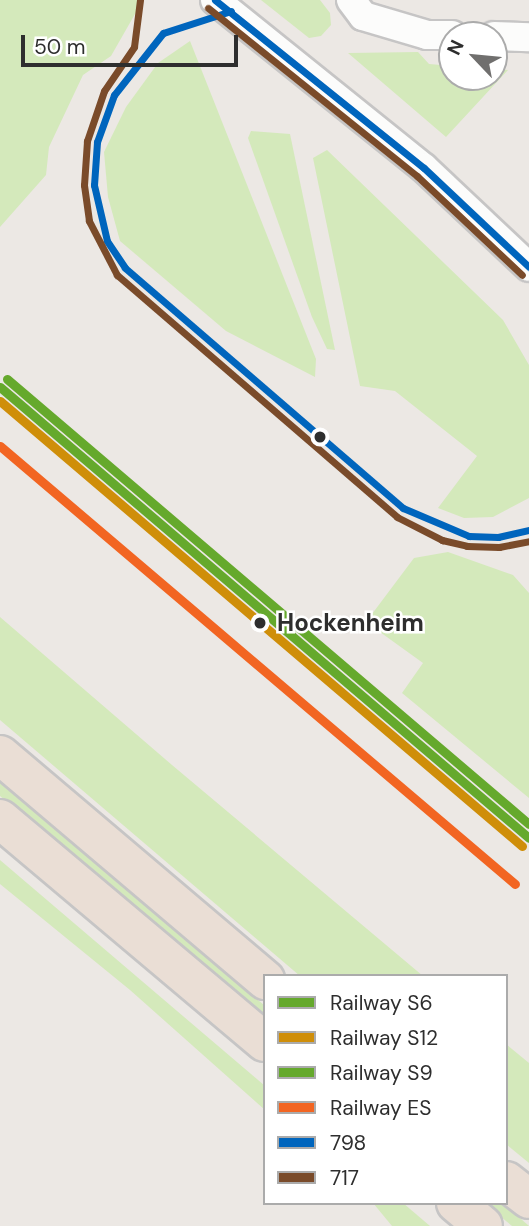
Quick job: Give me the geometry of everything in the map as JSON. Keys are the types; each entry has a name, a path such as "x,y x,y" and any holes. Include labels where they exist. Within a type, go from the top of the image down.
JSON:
{"highway":[{"path":"0,755 263,979"},
{"path":"0,819 263,1040"},
{"path":"508,1183 529,1199"},
{"path":"458,1205 483,1226"}],"street":[{"path":"215,0 424,168 529,267"},
{"path":"351,0 363,16 427,35 438,35"},
{"path":"508,36 529,37"}],"green space":[{"path":"0,0 143,0 111,56 83,75 49,147 46,175 0,227"},
{"path":"261,0 320,0 330,13 331,25 321,36 309,38"},
{"path":"190,41 316,359 315,377 226,331 120,241 108,197 104,152 126,107 158,63"},
{"path":"418,52 429,64 438,65 438,91 489,91 446,137 348,53"},
{"path":"251,131 290,134 335,350 327,349 312,317 248,138"},
{"path":"327,150 503,320 529,365 529,498 493,517 464,518 438,508 477,456 395,391 360,386 313,158"},
{"path":"448,552 513,575 529,593 529,798 402,693 423,663 366,622 414,558"},
{"path":"0,617 421,974 298,974 0,720"},
{"path":"0,779 263,1004 263,1019 0,796"},
{"path":"0,860 263,1084 263,1108 130,990 0,884"},
{"path":"508,1046 529,1063 529,1163 508,1146"},
{"path":"375,1205 405,1205 430,1226 392,1226"},
{"path":"486,1205 505,1205 529,1226 512,1226"}],"rail line":[{"name":"S9","path":"7,379 529,824"},
{"name":"S6","path":"0,387 529,838"},
{"name":"S12","path":"0,401 522,846"},
{"name":"ES","path":"0,446 515,884"}],"transit line":[{"name":"717","path":"140,0 134,47 104,91 87,141 84,185 89,221 117,275 397,517 442,540 467,546 499,547 529,541"},
{"name":"798","path":"215,0 424,168 529,267"},
{"name":"717","path":"208,8 417,176 522,275"},
{"name":"798","path":"231,11 163,33 114,95 97,142 94,185 107,241 125,268 403,508 469,536 498,537 529,530"}],"place":[{"name":"Hockenheim","path":"260,623"}]}
